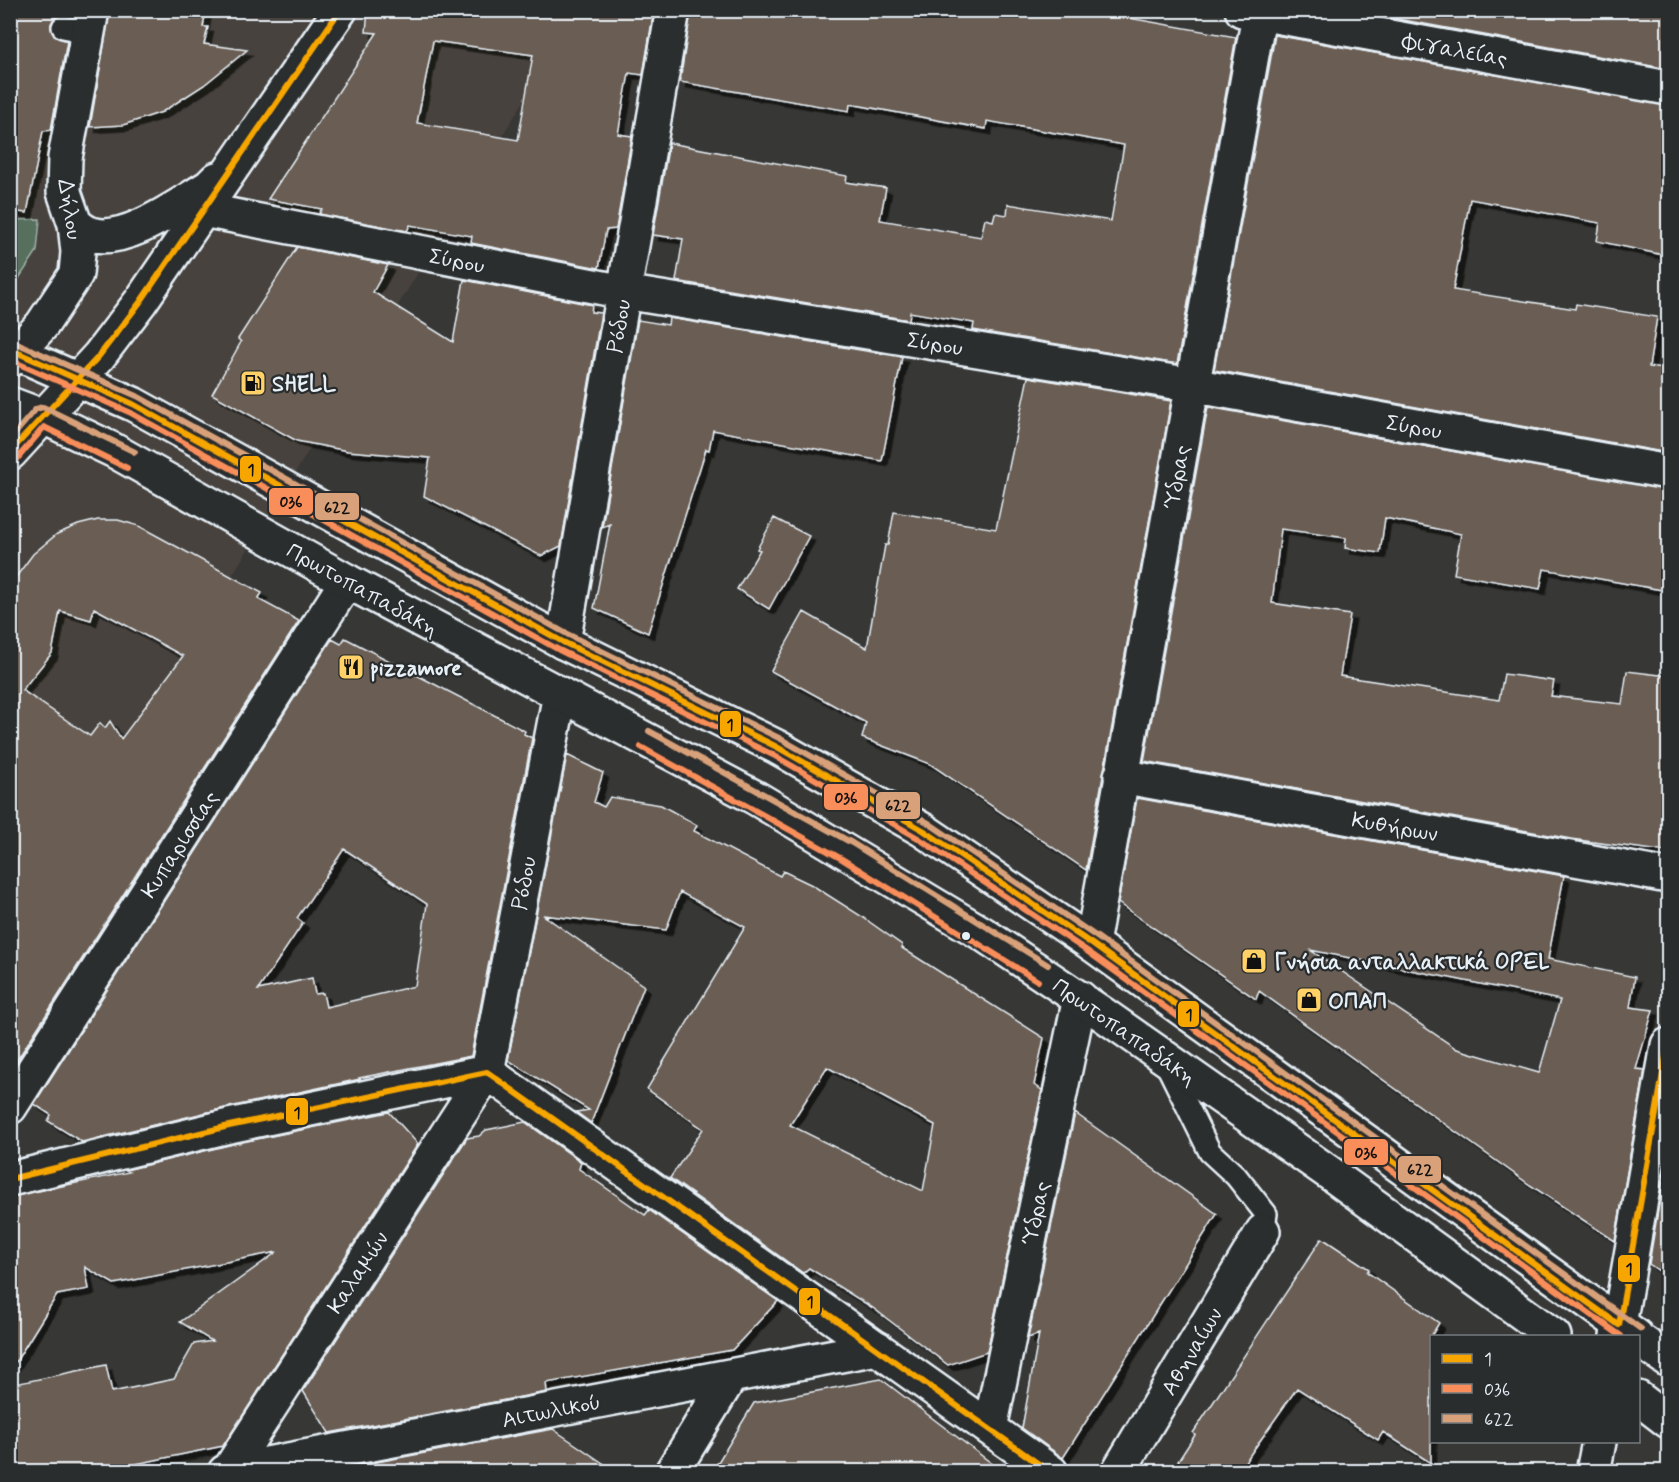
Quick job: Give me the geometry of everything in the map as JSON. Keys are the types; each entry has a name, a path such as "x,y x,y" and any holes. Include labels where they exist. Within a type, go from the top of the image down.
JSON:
{"street":[{"path":"10,453 42,416 78,380 141,301 340,10"},
{"name":"Ρόδου","path":"563,642 673,10"},
{"name":"Φιγαλείας","path":"1254,12 1668,88"},
{"name":"Ύδρας","path":"1092,944 1192,385 1254,12"},
{"name":"Δήλου","path":"12,354 42,325 76,274 78,252 75,224 64,192 65,158 81,23"},
{"path":"75,224 91,234 116,234 142,226 209,187 239,158"},
{"name":"Σύρου","path":"203,210 624,292 1192,385 1668,472"},
{"path":"12,354 133,404 563,642 777,747 923,830 1092,944 1628,1334 1668,1046"},
{"name":"Πρωτοπαπαδάκη","path":"10,404 42,416 113,450 347,581 756,798 983,934 1080,998 1331,1174 1553,1335"},
{"name":"Κυπαρισσίας","path":"10,1107 347,581"},
{"name":"Ρόδου","path":"487,1072 560,694"},
{"name":"Κυθήρων","path":"1121,776 1668,876"},
{"name":"Ύδρας","path":"990,1428 1080,998"},
{"path":"10,1179 229,1126 487,1072 1051,1472"},
{"name":"Καλαμών","path":"227,1471 487,1072"},
{"name":"Αθηναίων","path":"1118,1472 1263,1231"},
{"path":"1640,1342 1668,1360"},
{"name":"Αιτωλικού","path":"227,1471 877,1348"},
{"path":"672,1472 730,1377"},
{"path":"1640,1400 1668,1421"},
{"path":"1593,1472 1599,1443"}],"lane":[{"path":"1163,1058 1210,1152 1236,1176 1266,1214 1263,1231"}],"shaded area":[{"path":"11,11 579,11 11,935"}],"green space":[{"path":"40,219 37,251 16,283 11,285 11,220"}],"building":[{"path":"10,10 73,10 72,16 58,15 51,24 54,36 67,41 51,130 43,131 27,213 10,211"},
{"path":"110,10 206,10 203,27 208,27 204,44 247,50 204,85 162,112 123,125 90,127"},
{"path":"368,10 654,10 643,75 629,73 618,134 632,136 616,229 606,230 599,268 471,243 472,236 410,225 407,231 319,214 322,209 268,199 377,33 366,32","holes":["433,41 533,55 518,140 417,123"]},
{"path":"691,10 1084,10 1236,37 1177,364 973,330 974,323 910,312 909,320 676,281 683,239 653,235 669,143 847,176 846,182 886,188 880,220 981,237 985,219 993,221 995,213 1007,215 1008,204 1111,221 1124,145 987,121 986,129 850,104 849,111 680,82"},
{"path":"1349,10 1668,10 1668,69"},
{"path":"1275,35 1668,106 1668,256 1597,241 1600,223 1470,199 1453,290 1575,309 1576,304 1657,317 1649,367 1668,370 1668,453 1214,370"},
{"path":"297,247 388,265 373,292 453,342 464,280 592,305 591,312 601,313 561,546 541,556 424,496 430,458 348,451 297,441 212,394 241,342 238,339"},
{"path":"669,318 902,357 882,461 713,430 709,450 706,449 648,633 594,608 610,524 602,527 638,320 668,325"},
{"path":"1028,377 1171,401 1086,870 930,764 862,738 866,723 771,671 804,612 867,648 885,545 888,545 894,512 996,529"},
{"path":"1208,407 1668,490 1668,591 1544,569 1540,589 1454,574 1461,534 1385,518 1380,553 1345,548 1346,538 1281,529 1272,603 1350,615 1340,676 1499,700 1504,674 1554,681 1551,696 1622,704 1627,671 1668,676 1668,852 1571,839 1144,761"},
{"path":"774,518 809,536 769,609 737,589 760,550 757,549"},
{"path":"98,520 118,520 139,526 262,593 258,599 299,621 10,1071 10,585 33,554 57,534","holes":["94,608 183,656 121,739 110,721 105,728 100,723 90,736 22,690 52,653 60,611 91,620"]},
{"path":"345,638 525,731 524,734 532,738 471,1056 359,1078 82,1142 48,1121 51,1115 34,1104 332,639 341,644","holes":["344,849 427,904 415,986 326,1007 323,993 315,994 312,978 258,990 303,923 297,918"]},
{"path":"567,755 603,773 594,802 604,807 610,797 661,805 697,825 694,831 780,876 783,871 812,885 861,916 902,945 902,948 1044,1038 1034,1085 1042,1090 987,1352 948,1365 873,1308 809,1268 803,1273 670,1178 703,1129 647,1089 745,927 680,892 666,930 543,915 644,986 591,1123 576,1112 589,1110 508,1060","holes":["827,1067 935,1125 923,1191 790,1125"]},
{"path":"1137,798 1564,876 1548,959 1635,977 1630,1007 1653,1010 1636,1069 1645,1070 1615,1241 1530,1185 1259,991 1256,999 1118,903","holes":["1310,950 1560,1000 1539,1073 1457,1049"]},
{"path":"389,1112 418,1144 223,1446 97,1472 10,1472 10,1385 106,1365 112,1392 174,1379 194,1344 212,1341 180,1322 277,1252 114,1284 85,1267 89,1289 57,1295 10,1371 10,1197 129,1172 126,1170 233,1144"},
{"path":"1075,1113 1217,1214 1063,1458 1022,1428 1039,1334 1028,1338"},
{"path":"525,1122 581,1162 579,1169 645,1215 649,1210 778,1301 732,1350 546,1383 547,1392 329,1433 303,1391 467,1138 479,1136 486,1130"},
{"path":"1668,1151 1668,1277 1649,1264"},
{"path":"1322,1238 1369,1269 1367,1272 1439,1323 1430,1335 1431,1463 1383,1432 1378,1440 1297,1388 1238,1472 1171,1472 1195,1435 1193,1433"},
{"path":"881,1379 1003,1472 712,1472 754,1403"},
{"path":"553,1429 616,1472 352,1472 350,1467"}],"transit line":[{"name":"1","path":"10,452 99,356 141,301 340,10"},
{"name":"622","path":"14,342 137,396 567,634 781,739 927,822 1097,937 1641,1329"},
{"name":"1","path":"10,359 16,352 133,404 563,642 777,747 923,830 1092,944 1619,1325 1668,1045"},
{"name":"036","path":"10,360 129,412 559,650 773,755 918,838 1087,951 1620,1335"},
{"name":"622","path":"10,439 36,409 43,407 135,452"},
{"name":"036","path":"17,459 44,427 127,468"},
{"name":"622","path":"649,731 852,843 1048,965"},
{"name":"036","path":"641,747 842,859 1038,981"},
{"name":"1","path":"10,1179 229,1126 487,1072 1050,1472"}],"place":[{"name":"SHELL","path":"253,383"},
{"name":"pizzamore","path":"351,667"},
{"name":"Γνήσια ανταλλακτικά OPEL","path":"1254,961"},
{"name":"ΟΠΑΠ","path":"1309,1000"}]}
